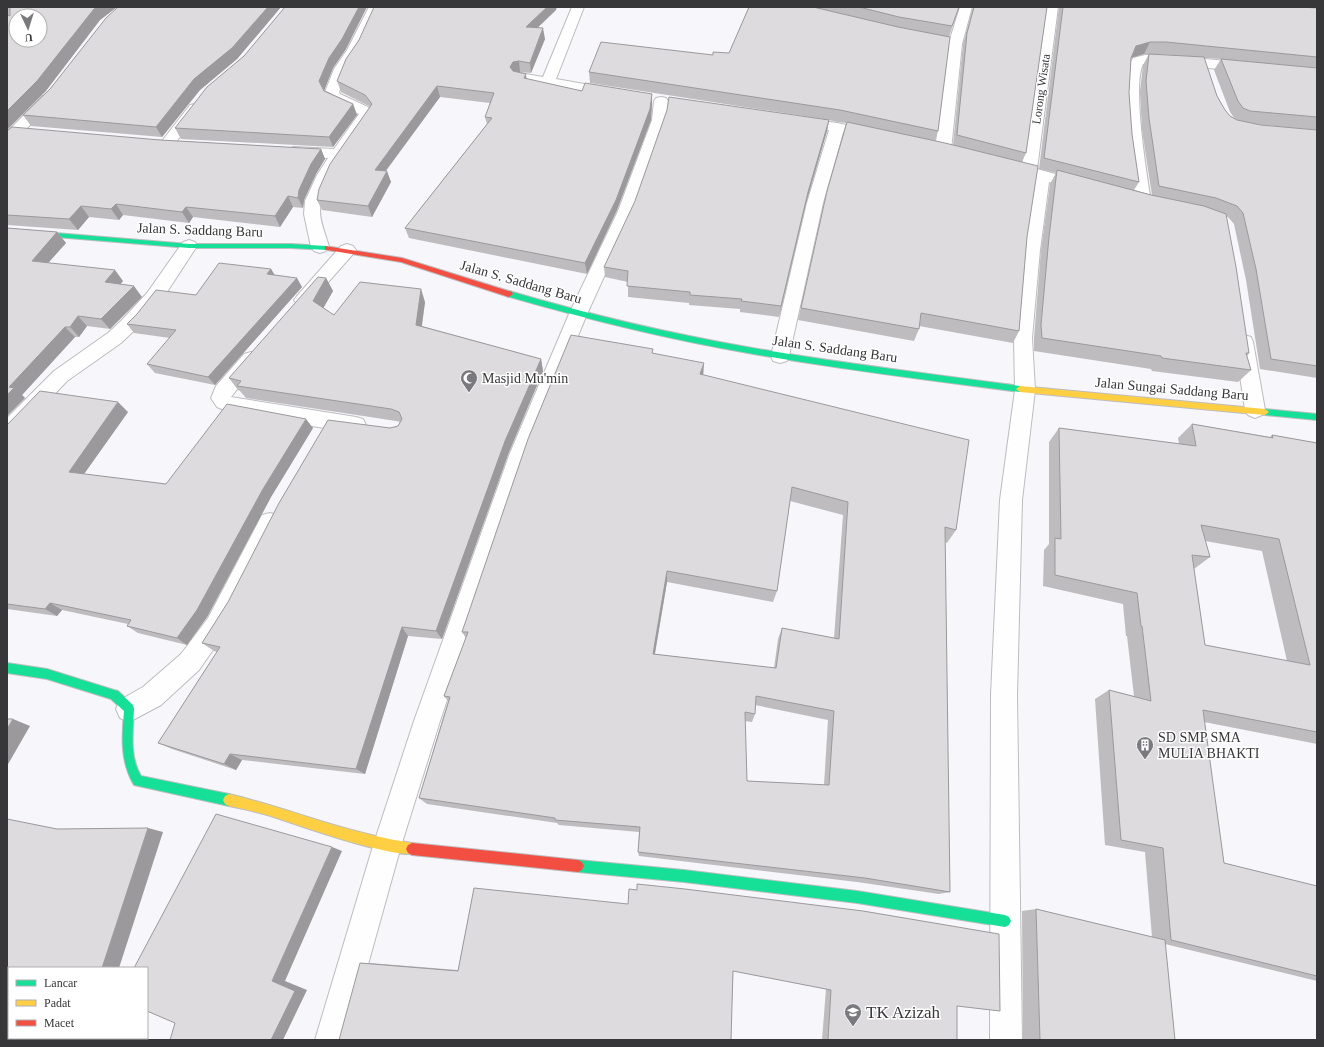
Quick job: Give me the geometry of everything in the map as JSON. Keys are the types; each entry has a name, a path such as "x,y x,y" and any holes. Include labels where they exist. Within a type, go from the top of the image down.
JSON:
{"main road":[{"name":"Jalan S. Saddang Baru","path":"7,231 189,246 320,246 347,250 402,260 478,285 578,314 676,336 780,356 1024,390"},
{"name":"Jalan Sungai Saddang Baru","path":"1024,390 1255,410 1317,417"},
{"path":"7,668 47,674 80,684 114,696 129,708 127,760 131,772 138,781 257,806 387,846 684,876 857,897 1005,921"}],"street":[{"path":"320,246 312,210 321,183 338,154 367,114 363,110 334,97 332,92 341,69 354,50 375,7"},
{"path":"547,83 578,7"},
{"path":"943,150 955,44 966,7"},
{"name":"Lorong Wisata","path":"1006,1040 1004,695 1011,500 1024,390 1023,338 1031,250 1035,173 1052,7"},
{"path":"904,34 955,44"},
{"path":"1142,202 1132,95 1133,68 1136,62 1144,59 1207,71 1258,69"},
{"path":"520,77 547,83 624,95"},
{"path":"12,136 55,91"},
{"path":"167,144 201,100"},
{"path":"331,1040 387,846 427,721 520,453 578,314 626,211 658,120 661,101"},
{"path":"784,120 837,127 890,138"},
{"path":"780,356 815,203 837,127"},
{"path":"12,136 33,132"},
{"path":"151,143 182,145"},
{"path":"928,146 958,153"},
{"path":"276,150 338,154"},
{"path":"995,163 1097,190"},
{"path":"7,432 48,387 84,358 108,343 128,326 149,301 189,246"},
{"path":"289,315 347,250"},
{"path":"1242,323 1255,410"},
{"path":"263,345 220,394 222,400 231,405 372,427"},
{"path":"318,440 329,421"},
{"path":"129,708 152,696 190,662 216,626 280,504"}],"building":[{"path":"10,7 97,7 37,81 7,111 7,15 8,48 48,48 48,8"},
{"path":"118,7 268,7 232,48 194,79 156,127 23,115 50,89 106,18"},
{"path":"285,7 359,7 342,39 329,58 319,81 324,91 353,104 329,137 175,128 207,87 244,56"},
{"path":"374,7 547,7 526,27 543,28 530,63 519,61 513,62 510,67 513,71 526,74 524,78 582,91 585,83 652,94 650,109 616,200 585,263 405,228 492,118 485,117 494,93 437,86 375,170 387,171 368,206 317,200 319,189 330,164 372,104 365,95 337,81 346,59 359,40"},
{"path":"749,7 813,7 898,27 950,37 938,131 840,110 589,72 601,42 713,55 713,52 729,53"},
{"path":"859,7 959,7 952,26 899,17"},
{"path":"974,7 1047,7 1026,153 957,135 967,33"},
{"path":"1063,7 1317,8 1317,57 1166,42 1150,42 1136,46 1131,58 1129,93 1132,134 1139,182 1044,158"},
{"path":"1149,54 1204,57 1217,96 1230,116 1237,120 1261,125 1317,130 1317,366 1271,359 1256,269 1243,213 1237,206 1216,198 1159,186 1149,118 1146,81"},
{"path":"1221,59 1317,68 1317,117 1250,111 1243,108 1238,101"},
{"path":"669,97 829,120 808,192 781,306 741,301 742,299 690,295 690,292 627,286 628,271 604,267 635,201 667,110"},
{"path":"847,122 945,143 1038,166 1027,237 1019,331 921,313 919,329 801,308 827,191"},
{"path":"12,127 160,140 321,149 311,164 299,190 298,198 288,196 275,216 186,207 182,212 116,204 111,209 81,206 69,219 7,215 7,131"},
{"path":"1057,170 1151,195 1204,206 1226,214 1236,267 1249,353 1246,353 1251,370 1162,358 1161,356 1042,338 1041,325"},
{"path":"7,228 57,232 32,261 115,270 105,282 134,286 101,319 78,316 70,327 65,327 9,387 14,388 7,395"},
{"path":"219,263 271,269 267,274 297,278 208,377 147,364 176,330 127,324 156,290 196,295"},
{"path":"318,277 326,278 313,301 334,315 360,282 421,289 416,325 541,359 505,441 436,631 402,627 356,769 230,754 224,764 158,743 220,647 202,643 228,602 279,503 328,420 390,428 398,426 402,419 399,412 391,409 237,386 241,381 229,378"},
{"path":"571,335 653,349 652,353 704,363 700,374 969,440 956,530 945,527 950,892 865,878 638,852 640,827 555,820 555,818 419,798 450,697 444,696 468,632 462,632 528,439","holes":["792,487 848,502 839,639 782,628 776,668 653,654 667,571 777,591","756,696 834,711 829,785 747,781 745,712 755,714"]},
{"path":"40,391 118,402 69,472 166,484 227,404 306,419 263,489 197,610 177,638 127,626 131,620 50,603 45,609 7,604 7,425"},
{"path":"1192,424 1273,438 1272,435 1317,443 1317,732 1203,710 1224,863 1317,886 1317,976 1171,940 1163,848 1121,840 1109,690 1151,701 1137,593 1055,575 1055,538 1061,539 1059,428 1196,446","holes":["1201,525 1279,539 1310,665 1205,645 1192,555 1210,557"]},
{"path":"7,719 13,719 7,729"},
{"path":"216,814 332,847 272,981 295,991 271,1040 170,1040 175,1023 148,1011 148,967 135,967"},
{"path":"7,819 57,829 148,828 102,967 8,967 7,1020"},
{"path":"637,884 863,911 999,934 1000,1011 957,1006 957,1040 828,1040 831,990 733,971 731,1040 339,1040 360,963 458,971 474,888 628,904 629,889 637,890"},
{"path":"1036,909 1165,940 1175,1040 1040,1040"}],"traffic: fast":[{"path":"7,231 189,246 291,246 327,248"},
{"path":"509,294 576,313 712,344 840,365 1020,389"},
{"path":"1265,412 1317,417"},
{"path":"7,668 47,674 114,695 129,709 127,737 128,756 133,773 138,781 229,800"},
{"path":"578,866 684,876 857,897 1005,921"}],"traffic: slow":[{"path":"1020,389 1265,412"},
{"path":"229,800 275,812 343,834 412,849"}],"traffic: jam":[{"path":"327,248 402,260 509,294"},
{"path":"412,849 578,866"}],"place":[{"name":"Masjid Mu'min","path":"469,393"},
{"name":"SD SMP SMA MULIA BHAKTI","path":"1145,760"},
{"name":"TK Azizah","path":"853,1027"}]}
